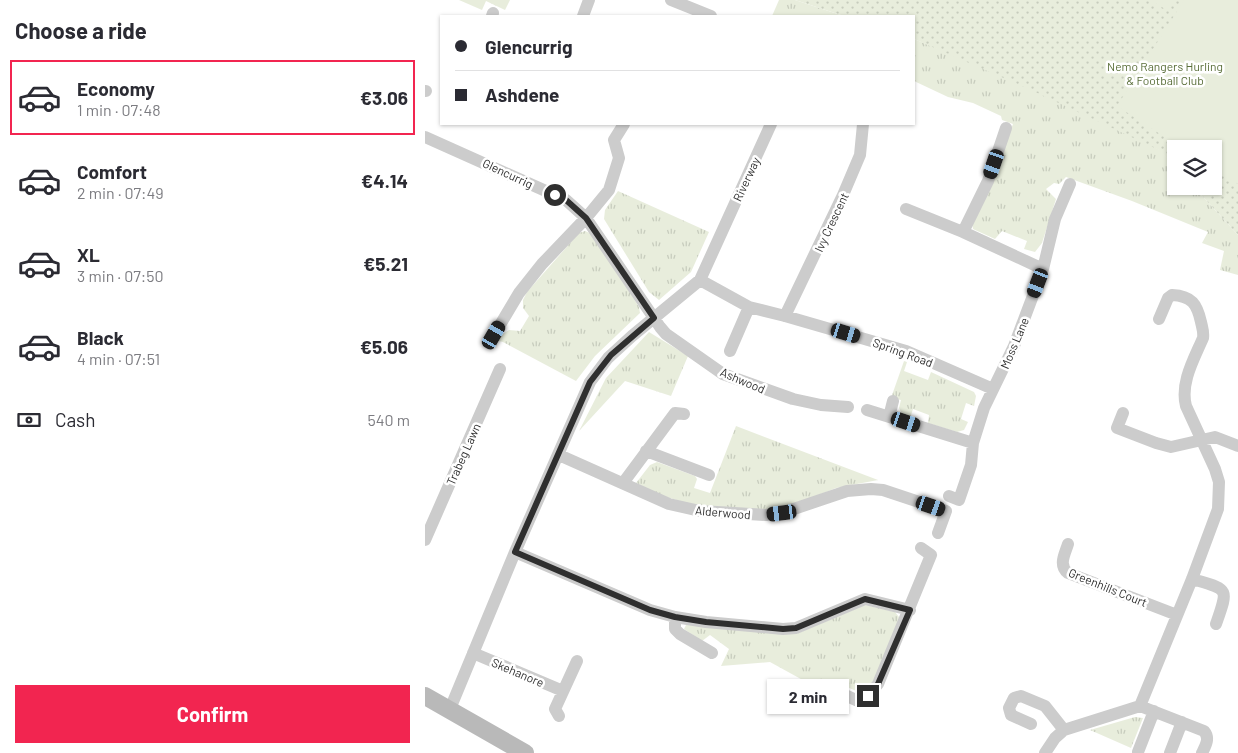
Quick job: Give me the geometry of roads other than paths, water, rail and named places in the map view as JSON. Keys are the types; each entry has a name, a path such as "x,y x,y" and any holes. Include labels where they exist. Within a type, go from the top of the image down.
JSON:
{"main road":[{"path":"425,696 525,753"}],"street":[{"path":"583,15 589,0"},
{"path":"671,0 708,15"},
{"path":"494,335 519,293 541,264 586,218 609,190 619,158 614,140 623,125"},
{"name":"Riverway","path":"700,280 771,125"},
{"name":"Ivy Crescent","path":"785,316 860,155 863,125"},
{"path":"963,232 988,182 1006,128"},
{"name":"Glencurrig","path":"425,137 566,200 586,218 654,318"},
{"name":"Moss Lane","path":"949,496 959,500 971,465 973,443 984,408 1014,346 1043,269 1055,219 1070,184"},
{"path":"906,209 963,232 1043,269"},
{"path":"450,710 515,552 596,372 611,355 700,280"},
{"name":"Spring Road","path":"700,280 749,307 905,351 993,389"},
{"path":"1140,706 1192,579 1215,518 1219,499 1219,482 1215,469 1183,396 1185,382 1204,333 1198,308 1190,300 1172,295 1168,298 1159,319"},
{"path":"730,351 749,307"},
{"name":"Ashwood","path":"654,318 667,334 723,374 793,399 821,405 848,407"},
{"name":"Trabeg Lawn","path":"425,540 500,368"},
{"path":"889,417 893,401"},
{"path":"867,410 973,443"},
{"path":"623,483 675,412 684,414"},
{"path":"1123,413 1117,428 1165,446 1177,447 1215,437 1238,446"},
{"path":"646,451 709,474"},
{"name":"Alderwood","path":"559,455 669,504 700,511 749,514 782,513 847,491 883,490 946,511 938,533"},
{"name":"Greenhills Court","path":"1069,544 1062,564 1068,572 1177,615"},
{"path":"845,694 858,701 873,691 878,684 931,555 921,548"},
{"path":"515,552 647,609 675,617 788,629 804,626 865,599 910,610"},
{"path":"1192,579 1219,587 1223,591 1225,600 1216,624"},
{"path":"675,617 675,629 680,634 712,653"},
{"name":"Skehanore","path":"473,653 563,690"},
{"path":"559,716 555,709 577,661"},
{"path":"1031,724 1011,715 1009,708 1014,698 1021,696 1045,706 1064,730"},
{"path":"1045,753 1055,738 1064,730 1140,706 1204,730 1207,740 1202,753"},
{"path":"1138,752 1154,711"},
{"path":"1170,753 1182,722"}],"park label":[{"name":"Nemo Rangers Hurling & Football Club","path":"1165,73"}]}
